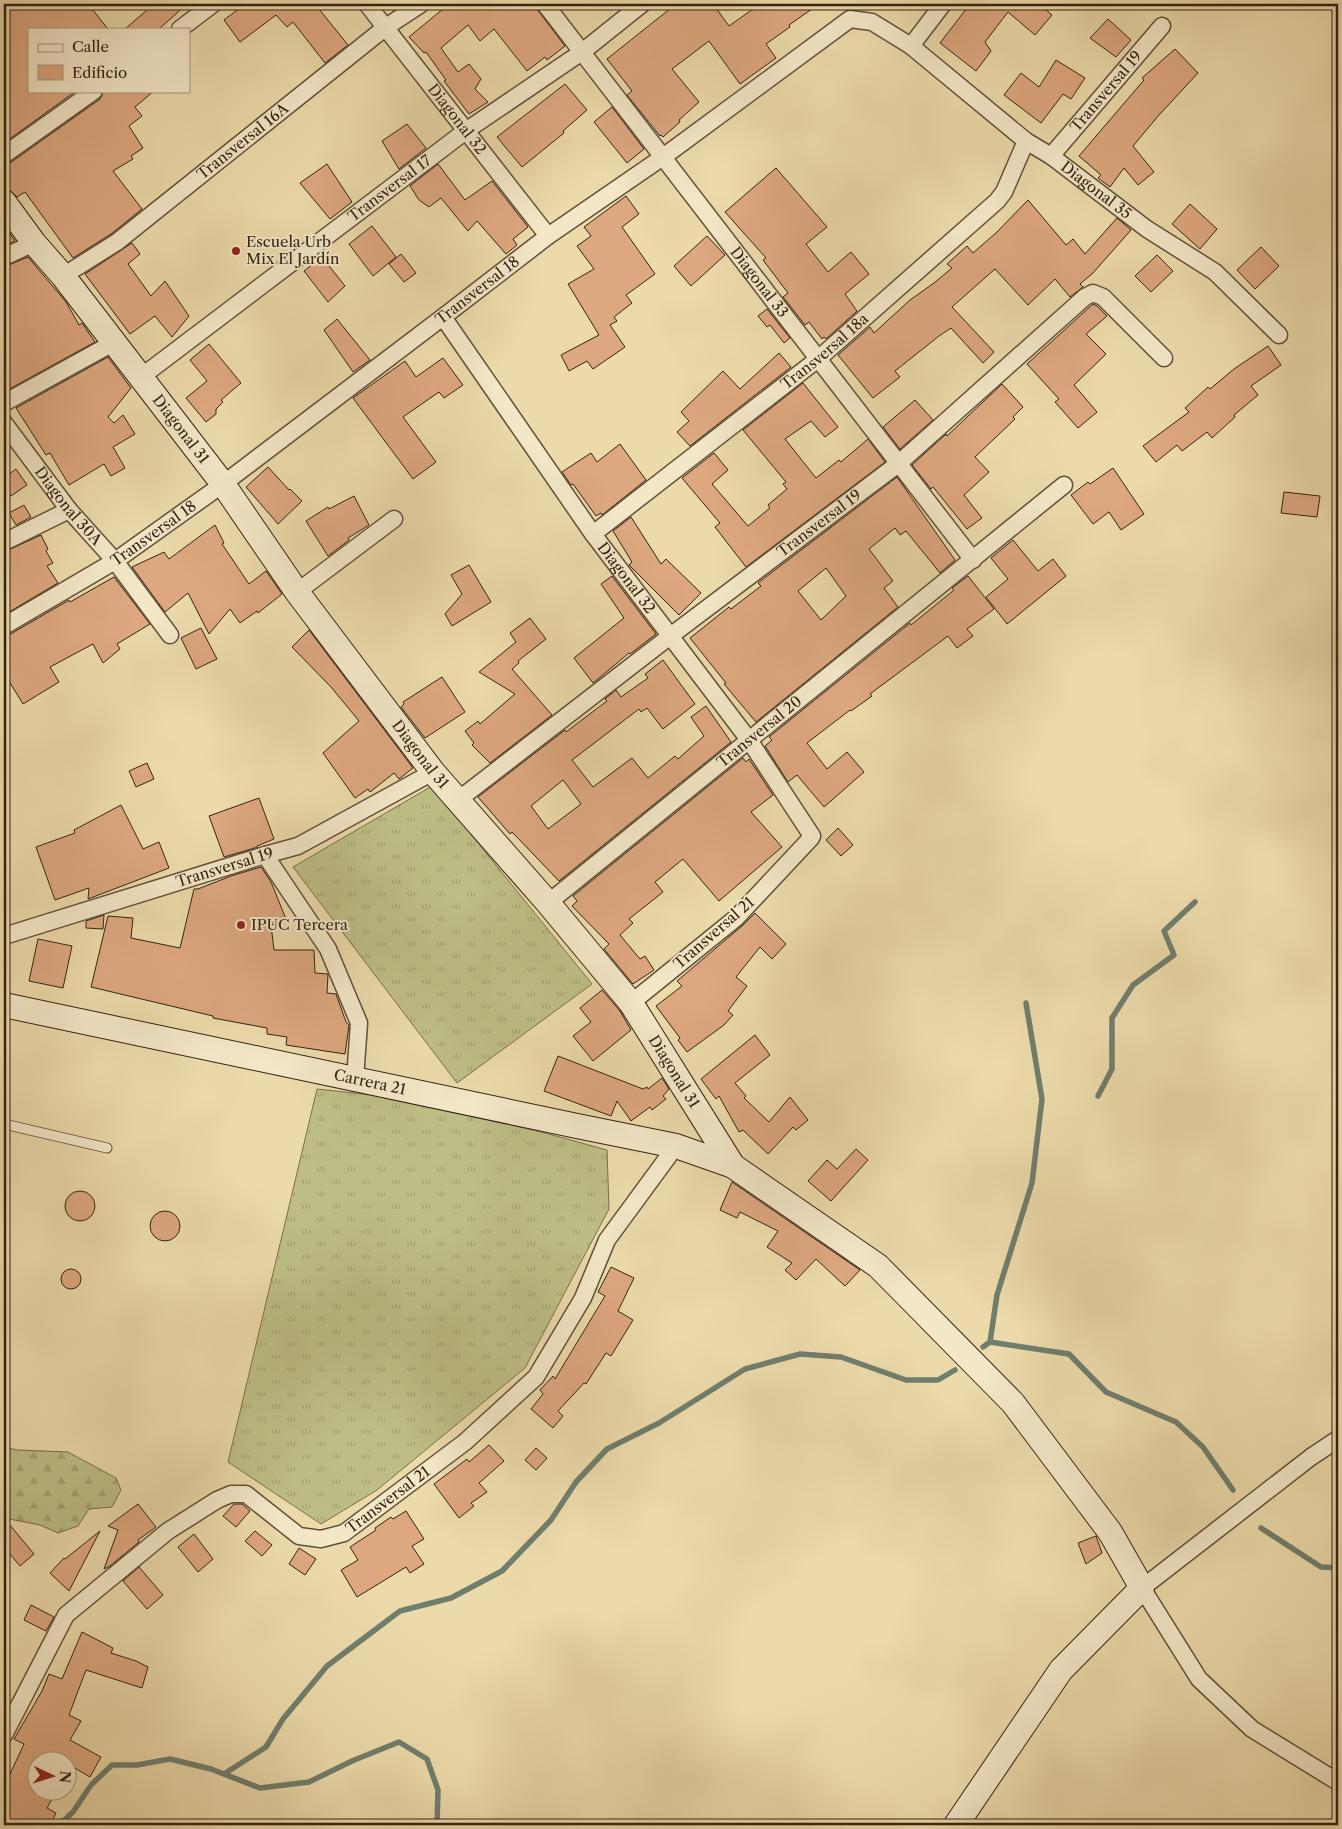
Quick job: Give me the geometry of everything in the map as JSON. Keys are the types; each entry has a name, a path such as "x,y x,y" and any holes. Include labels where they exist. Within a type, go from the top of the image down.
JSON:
{"street":[{"path":"181,28 213,4"},
{"name":"Diagonal 32","path":"367,4 548,236"},
{"name":"Transversal 16A","path":"63,276 116,242 386,27 421,4"},
{"name":"Diagonal 33","path":"545,4 973,560"},
{"name":"Transversal 17","path":"141,377 466,130 582,52 642,4"},
{"path":"911,46 943,4"},
{"name":"Transversal 18","path":"4,626 116,561 223,484 548,236 663,157 850,19 872,22 911,46"},
{"name":"Transversal 19","path":"1051,156 1162,26"},
{"name":"Diagonal 35","path":"911,46 1026,141 1051,156 1147,229 1215,272 1279,335"},
{"path":"4,155 93,92"},
{"name":"Transversal 18a","path":"593,534 818,359 997,201 1004,192 1026,141"},
{"name":"Diagonal 31","path":"4,202 223,484 297,592 433,772 548,903 630,1003 733,1166 878,1266 1013,1403 1110,1532 1142,1588"},
{"path":"4,257 34,243"},
{"name":"Transversal 19","path":"458,800 898,464 1085,297 1093,293 1103,297 1164,358"},
{"name":"Diagonal 32","path":"443,318 593,534 749,740 812,836"},
{"path":"4,403 113,344"},
{"name":"Diagonal 30A","path":"4,423 69,510 116,561 170,635"},
{"name":"Transversal 20","path":"548,903 1064,485"},
{"path":"4,542 69,510"},
{"path":"297,592 394,518"},
{"name":"Transversal 19","path":"4,936 298,846 433,772"},
{"name":"Transversal 21","path":"630,1003 736,918 812,836"},
{"path":"265,855 328,949 359,1023 355,1079"},
{"name":"Carrera 21","path":"4,1005 676,1146 733,1166"},
{"name":"Transversal 21","path":"4,1735 66,1615 168,1531 217,1500 231,1494 246,1494 299,1536 321,1538 344,1533 465,1442 536,1377 583,1298 607,1240 676,1146"},
{"path":"956,1825 1061,1670 1142,1588 1311,1457 1338,1439"},
{"path":"1142,1588 1199,1679 1252,1729 1338,1782"}],"lane":[{"path":"4,1124 107,1148"}],"green space":[{"path":"432,786 592,984 457,1083 293,867"},
{"path":"317,1089 392,1097 545,1133 607,1150 609,1209 525,1368 377,1490 321,1524 228,1462"},
{"path":"4,1447 17,1450 68,1452 116,1478 121,1490 112,1507 89,1509 78,1526 58,1533 40,1525 4,1518"}],"building":[{"path":"4,4 88,4 107,28 28,28 28,92 75,92 4,143"},
{"path":"154,4 187,4 160,28 126,28"},
{"path":"245,4 315,4 348,45 325,63 293,22 287,27 276,15 240,42 224,20"},
{"path":"449,4 533,4 565,46 547,60 545,57 527,71 494,29 480,41 468,25 441,48 458,72 469,64 481,79 475,89 488,102 469,114 444,81 446,80 426,52 424,53 409,37"},
{"path":"676,4 713,4 729,26 760,4 819,4 766,44 776,58 740,84 709,41 672,69 699,102 663,137 660,136 627,95 632,91 607,59"},
{"path":"970,4 1039,4 1052,15 1035,35 1008,12 985,42 991,51 976,71 940,43"},
{"path":"1108,19 1131,40 1116,57 1090,38"},
{"path":"1175,49 1198,73 1133,146 1154,172 1138,185 1124,168 1110,187 1098,178 1101,175 1079,156 1144,80 1142,78"},
{"path":"1056,60 1085,78 1071,99 1063,94 1041,123 1004,95 1021,73 1039,87"},
{"path":"565,84 587,110 563,131 564,133 522,167 497,137"},
{"path":"104,92 153,92 135,107 142,116 129,126 143,148 131,156 133,159 113,171 142,209 111,234 73,258 25,192 17,197 10,190 4,188 4,165 10,163 100,99"},
{"path":"612,107 644,149 627,163 594,122"},
{"path":"407,124 426,148 399,169 382,141"},
{"path":"327,164 352,202 330,219 300,183"},
{"path":"438,164 465,200 492,181 528,227 513,239 517,245 506,254 477,221 468,231 441,198 429,207 419,200 410,186"},
{"path":"776,168 827,227 806,244 828,272 851,252 869,274 845,294 857,311 826,339 824,337 822,339 809,322 805,325 783,297 788,293 763,260 766,258 725,212"},
{"path":"626,196 639,214 622,227 655,274 626,295 632,303 614,317 617,321 610,325 625,347 593,369 587,361 569,371 561,355 599,335 568,284 594,269 577,246 591,236 584,227"},
{"path":"1028,200 1066,245 1073,239 1085,254 1117,218 1131,230 1093,273 1080,284 1083,287 1070,297 1055,279 1028,305 995,269 952,307 994,352 983,363 951,328 895,371 900,377 873,398 838,355 870,327 874,333 910,300 952,268 947,264 967,246 973,253 997,232"},
{"path":"1190,204 1217,229 1200,249 1172,224"},
{"path":"4,225 15,241 4,246"},
{"path":"372,226 396,257 373,276 349,244"},
{"path":"707,236 725,255 691,286 674,266"},
{"path":"132,243 140,254 128,264 151,296 165,281 189,316 172,337 155,316 130,334 85,274"},
{"path":"1261,247 1279,266 1255,289 1237,270"},
{"path":"401,254 416,273 404,282 389,264"},
{"path":"1157,255 1173,271 1151,292 1135,276"},
{"path":"28,257 66,302 79,325 82,323 95,342 4,392 4,267"},
{"path":"322,257 345,286 328,302 304,271"},
{"path":"1093,304 1107,316 1086,334 1106,354 1074,385 1097,412 1078,428 1055,402 1059,399 1027,364"},
{"path":"767,309 790,338 784,343 770,325 767,327 758,316"},
{"path":"337,319 370,360 353,372 324,330"},
{"path":"209,344 241,383 221,400 223,402 216,409 216,414 206,422 186,398 207,381 190,360"},
{"path":"1268,346 1281,365 1251,386 1258,395 1234,415 1235,417 1212,438 1207,432 1182,451 1177,445 1156,462 1143,446 1189,412 1185,408 1208,387 1210,389 1234,369"},
{"path":"779,353 791,367 690,446 677,432 689,421 681,412 723,371 740,389"},
{"path":"108,357 131,388 108,417 114,423 123,415 135,434 113,447 125,468 111,476 104,464 69,485 50,453 46,455 16,408"},
{"path":"443,358 463,385 444,398 439,392 403,417 436,462 413,479 353,398 405,361 416,377"},
{"path":"803,383 838,427 825,437 811,421 785,439 816,478 839,460 841,462 868,439 885,462 746,567 715,527 720,523 682,478 714,453 728,470 712,484 748,526 770,508 768,505 787,489 783,484 786,482 743,430"},
{"path":"1002,384 1023,407 1013,417 1015,419 975,457 989,472 964,495 982,518 967,529 933,487 931,489 912,465 946,434 947,436"},
{"path":"915,400 933,420 900,449 883,427"},
{"path":"620,444 646,480 602,515 601,513 596,516 562,472 591,453 597,462"},
{"path":"268,467 302,501 278,524 246,487"},
{"path":"1113,468 1144,514 1121,530 1109,512 1093,524 1071,495 1088,482 1090,484"},
{"path":"16,469 27,485 11,496 4,485 4,478"},
{"path":"897,477 955,560 940,573 906,531 900,535 895,528 869,549 893,581 884,588 898,607 756,722 724,684 726,683 690,638 729,607 731,609 761,586 758,583","holes":["826,568 846,596 821,620 798,591"]},
{"path":"1284,492 1320,496 1317,517 1281,513"},
{"path":"354,496 369,525 348,538 349,540 328,556 306,521 328,507 329,509"},
{"path":"24,505 31,517 16,525 9,513"},
{"path":"631,517 661,564 666,559 701,593 679,615 629,565 632,562 613,531"},
{"path":"215,525 224,543 222,544 249,584 266,571 282,594 258,613 257,611 240,623 230,609 209,634 188,593 165,612 132,567 164,552 169,559"},
{"path":"41,535 48,549 46,551 53,563 47,566 58,583 4,615 4,552"},
{"path":"1013,540 1038,571 1053,559 1066,576 1007,624 986,597 1008,579 991,558"},
{"path":"469,565 491,602 452,626 445,614 462,594 451,575"},
{"path":"612,576 656,634 629,653 593,683 574,658 624,618 601,584"},
{"path":"968,576 994,609 967,629 973,636 957,648 948,636 870,694 872,696 850,710 807,743 827,769 847,752 864,772 824,807 797,775 788,782 765,746 772,740 769,737 910,623 911,625"},
{"path":"114,577 150,624 117,644 120,649 103,663 93,644 50,667 59,682 23,704 4,673 4,636"},
{"path":"530,618 546,639 518,661 519,663 512,669 552,715 490,763 472,745 474,743 465,731 478,721 480,724 515,694 479,672 516,642 510,633"},
{"path":"201,628 217,659 196,669 181,638"},
{"path":"309,630 413,768 399,779 394,773 370,792 368,789 355,798 323,753 359,721 331,687 292,647"},
{"path":"663,660 695,704 663,729 647,708 641,712 639,709 572,760 593,787 632,758 648,778 675,756 678,759 704,736 691,717 706,706 731,742 559,881 512,832 510,834 478,797 565,730 566,732 607,701 605,699 616,690 621,697 648,678 645,674","holes":["563,780 581,804 548,829 531,806"]},
{"path":"442,677 465,712 425,738 401,707 404,704 403,702"},
{"path":"743,758 746,762 749,759 773,795 751,812 782,847 719,901 683,859 655,882 663,892 629,919 633,923 620,935 640,959 645,956 654,970 633,984 604,949 609,944 572,906 577,901 573,896"},
{"path":"147,763 154,779 136,787 129,771"},
{"path":"259,798 274,839 258,847 224,857 209,816"},
{"path":"121,805 143,849 159,842 169,868 88,899 89,888 55,900 36,847 75,833 74,830"},
{"path":"838,828 853,845 841,856 826,840"},
{"path":"261,867 271,882 286,919 271,925 274,950 314,950 315,973 328,974 327,993 336,994 346,1022 349,1025 345,1054 286,1045 287,1037 267,1034 267,1028 213,1018 213,1016 91,987 108,916 133,918 131,938 180,948 194,889"},
{"path":"755,913 786,944 772,959 760,947 736,977 747,986 728,1011 733,1015 724,1025 687,1052 678,1040 680,1038 656,1006 682,986 677,981"},
{"path":"104,915 103,929 86,928 86,921"},
{"path":"38,939 72,946 63,988 29,981"},
{"path":"602,990 620,1011 631,1030 593,1061 573,1036 591,1022 580,1008"},
{"path":"755,1035 770,1055 735,1083 746,1096 744,1098 769,1122 790,1097 808,1120 796,1130 793,1127 768,1154 743,1130 739,1132 719,1096 716,1099 701,1079"},
{"path":"558,1056 643,1089 647,1087 648,1089 662,1078 669,1089 663,1096 666,1099 652,1110 650,1107 631,1121 617,1101 611,1116 544,1091"},
{"path":"856,1149 868,1160 831,1201 808,1181 827,1160 837,1169"},
{"path":"732,1182 860,1270 845,1286 816,1259 796,1280 785,1270 792,1263 767,1247 778,1231 740,1212 737,1218 720,1210"},
{"path":"80,1191 86,1192 94,1200 94,1212 86,1220 80,1221 74,1220 66,1212 65,1206 66,1200 74,1192"},
{"path":"165,1211 171,1212 179,1220 179,1232 171,1240 165,1241 159,1240 151,1232 150,1226 151,1220 159,1212"},
{"path":"611,1267 634,1278 618,1311 633,1320 611,1356 606,1353 586,1384 584,1383 558,1411 563,1416 553,1428 531,1409 543,1394 540,1390 553,1376 555,1379 605,1296 598,1292"},
{"path":"67,1269 75,1269 81,1275 81,1283 75,1289 67,1289 61,1283 61,1275"},
{"path":"489,1445 504,1461 479,1483 487,1492 471,1503 474,1506 459,1518 434,1484 467,1459 469,1462"},
{"path":"536,1448 547,1458 536,1470 525,1460"},
{"path":"138,1504 156,1527 104,1569 118,1530 108,1526"},
{"path":"234,1504 242,1504 250,1511 236,1527 223,1516"},
{"path":"406,1511 424,1539 412,1546 424,1564 410,1573 406,1567 357,1597 341,1570 358,1560 350,1547 376,1530 375,1528 391,1517 393,1519"},
{"path":"4,1518 34,1554 20,1566 4,1547"},
{"path":"100,1531 69,1591 50,1573 64,1558"},
{"path":"255,1531 272,1545 262,1556 245,1541"},
{"path":"194,1534 213,1559 198,1572 178,1547"},
{"path":"1096,1536 1102,1553 1086,1564 1078,1543"},
{"path":"299,1548 316,1559 305,1575 289,1564"},
{"path":"139,1567 163,1595 147,1609 123,1581"},
{"path":"31,1605 54,1617 46,1631 24,1620"},
{"path":"82,1632 113,1648 111,1653 148,1667 142,1688 86,1670 69,1715 81,1721 70,1740 101,1757 90,1777 78,1770 78,1752 28,1752 28,1802 50,1802 47,1808 56,1813 50,1825 11,1825 4,1822 4,1787 24,1744 14,1739 42,1691 49,1674 62,1679"}],"waterway":[{"path":"1098,1096 1112,1069 1112,1018 1133,985 1174,955 1164,931 1195,902"},
{"path":"990,1342 997,1295 1032,1183 1042,1099 1026,1003"},
{"path":"983,1347 990,1342 1069,1354 1106,1392 1176,1422 1203,1447 1233,1490"},
{"path":"224,1774 266,1747 283,1719 327,1666 400,1611 451,1598 502,1571 551,1520 576,1482 607,1449 659,1423 745,1369 800,1354 841,1357 906,1380 938,1380 955,1370"},
{"path":"1261,1528 1321,1567 1338,1568"},
{"path":"59,1825 73,1812 91,1785 112,1765 137,1765 170,1759 211,1769 260,1788 309,1782 352,1761 399,1742 427,1759 438,1790 437,1825"}],"place":[{"name":"Escuela Urb Mix El Jardín","path":"236,251"},
{"name":"IPUC Tercera","path":"241,925"}]}
